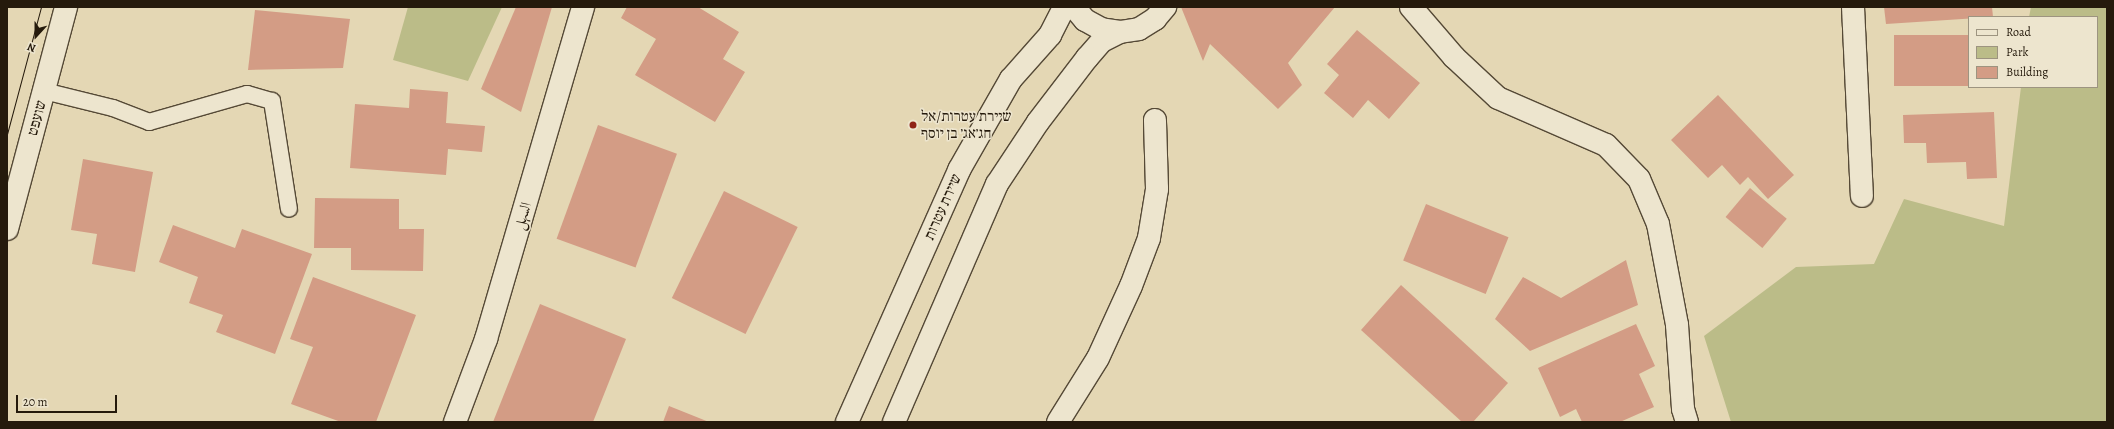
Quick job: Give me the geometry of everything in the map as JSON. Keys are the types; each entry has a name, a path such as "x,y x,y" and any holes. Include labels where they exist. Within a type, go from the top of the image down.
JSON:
{"street":[{"name":"שועפט","path":"7,229 66,7"},
{"name":"السهل","path":"455,422 486,339 583,7"},
{"name":"שיירת עטרות","path":"847,422 959,170 1011,79 1050,35 1064,7"},
{"path":"1074,7 1085,20 1101,29 1120,32"},
{"path":"894,422 997,184 1038,122 1102,40 1120,32 1139,29 1155,19 1165,7"},
{"path":"1410,7 1454,57 1498,98 1606,145 1639,179 1658,224 1677,325 1683,410 1687,422"},
{"path":"1853,7 1862,196"},
{"path":"1058,422 1098,358 1131,286 1149,238 1157,189 1155,120"}],"lane":[{"path":"44,91 112,108 149,122 248,94 272,101 289,209"}],"green space":[{"path":"408,7 502,7 468,81 393,60"},
{"path":"2031,7 2107,7 2107,422 1731,422 1704,336 1796,267 1874,264 1904,199 2004,226 2021,88 2098,88 2098,16 2029,16"}],"building":[{"path":"516,7 552,7 521,112 481,89"},
{"path":"627,7 698,7 739,32 723,59 745,72 715,122 635,75 656,39 621,18"},
{"path":"1181,7 1335,7 1288,63 1302,85 1278,109 1210,44 1203,61"},
{"path":"1884,7 1992,7 1993,16 1968,16 1968,19 1886,24"},
{"path":"255,10 350,19 343,68 248,70"},
{"path":"1357,30 1420,83 1389,119 1368,100 1353,118 1324,93 1339,75 1327,64"},
{"path":"1894,35 1968,35 1968,86 1894,86"},
{"path":"410,89 448,92 446,123 485,126 482,152 448,149 446,175 350,168 355,104 409,108"},
{"path":"1718,95 1794,175 1768,199 1748,177 1740,185 1722,165 1708,178 1671,140"},
{"path":"1994,112 1997,178 1967,179 1966,162 1927,163 1926,143 1904,143 1903,115"},
{"path":"598,125 677,154 636,267 557,239"},
{"path":"83,159 153,172 135,272 92,264 97,234 71,230"},
{"path":"1750,188 1787,219 1762,248 1726,217"},
{"path":"724,191 798,227 746,334 672,298"},
{"path":"315,198 399,199 399,229 424,229 423,271 351,270 351,248 314,248"},
{"path":"1426,204 1509,237 1486,294 1403,261"},
{"path":"173,225 235,248 242,229 312,254 275,354 216,332 223,315 189,303 198,277 159,262"},
{"path":"1626,260 1638,305 1530,351 1495,319 1523,277 1561,298"},
{"path":"313,277 416,315 376,422 341,422 291,404 313,347 290,339"},
{"path":"1401,285 1508,383 1473,422 1462,422 1361,330"},
{"path":"540,304 626,339 593,422 493,422"},
{"path":"1636,324 1655,366 1639,374 1654,407 1620,422 1582,422 1576,409 1560,417 1538,368"},
{"path":"669,406 709,422 663,422"}],"tram line":[{"path":"7,134 41,7"}],"place":[{"name":"שיירת עטרות/אל חג׳אג׳ בן יוסף","path":"913,125"}]}
